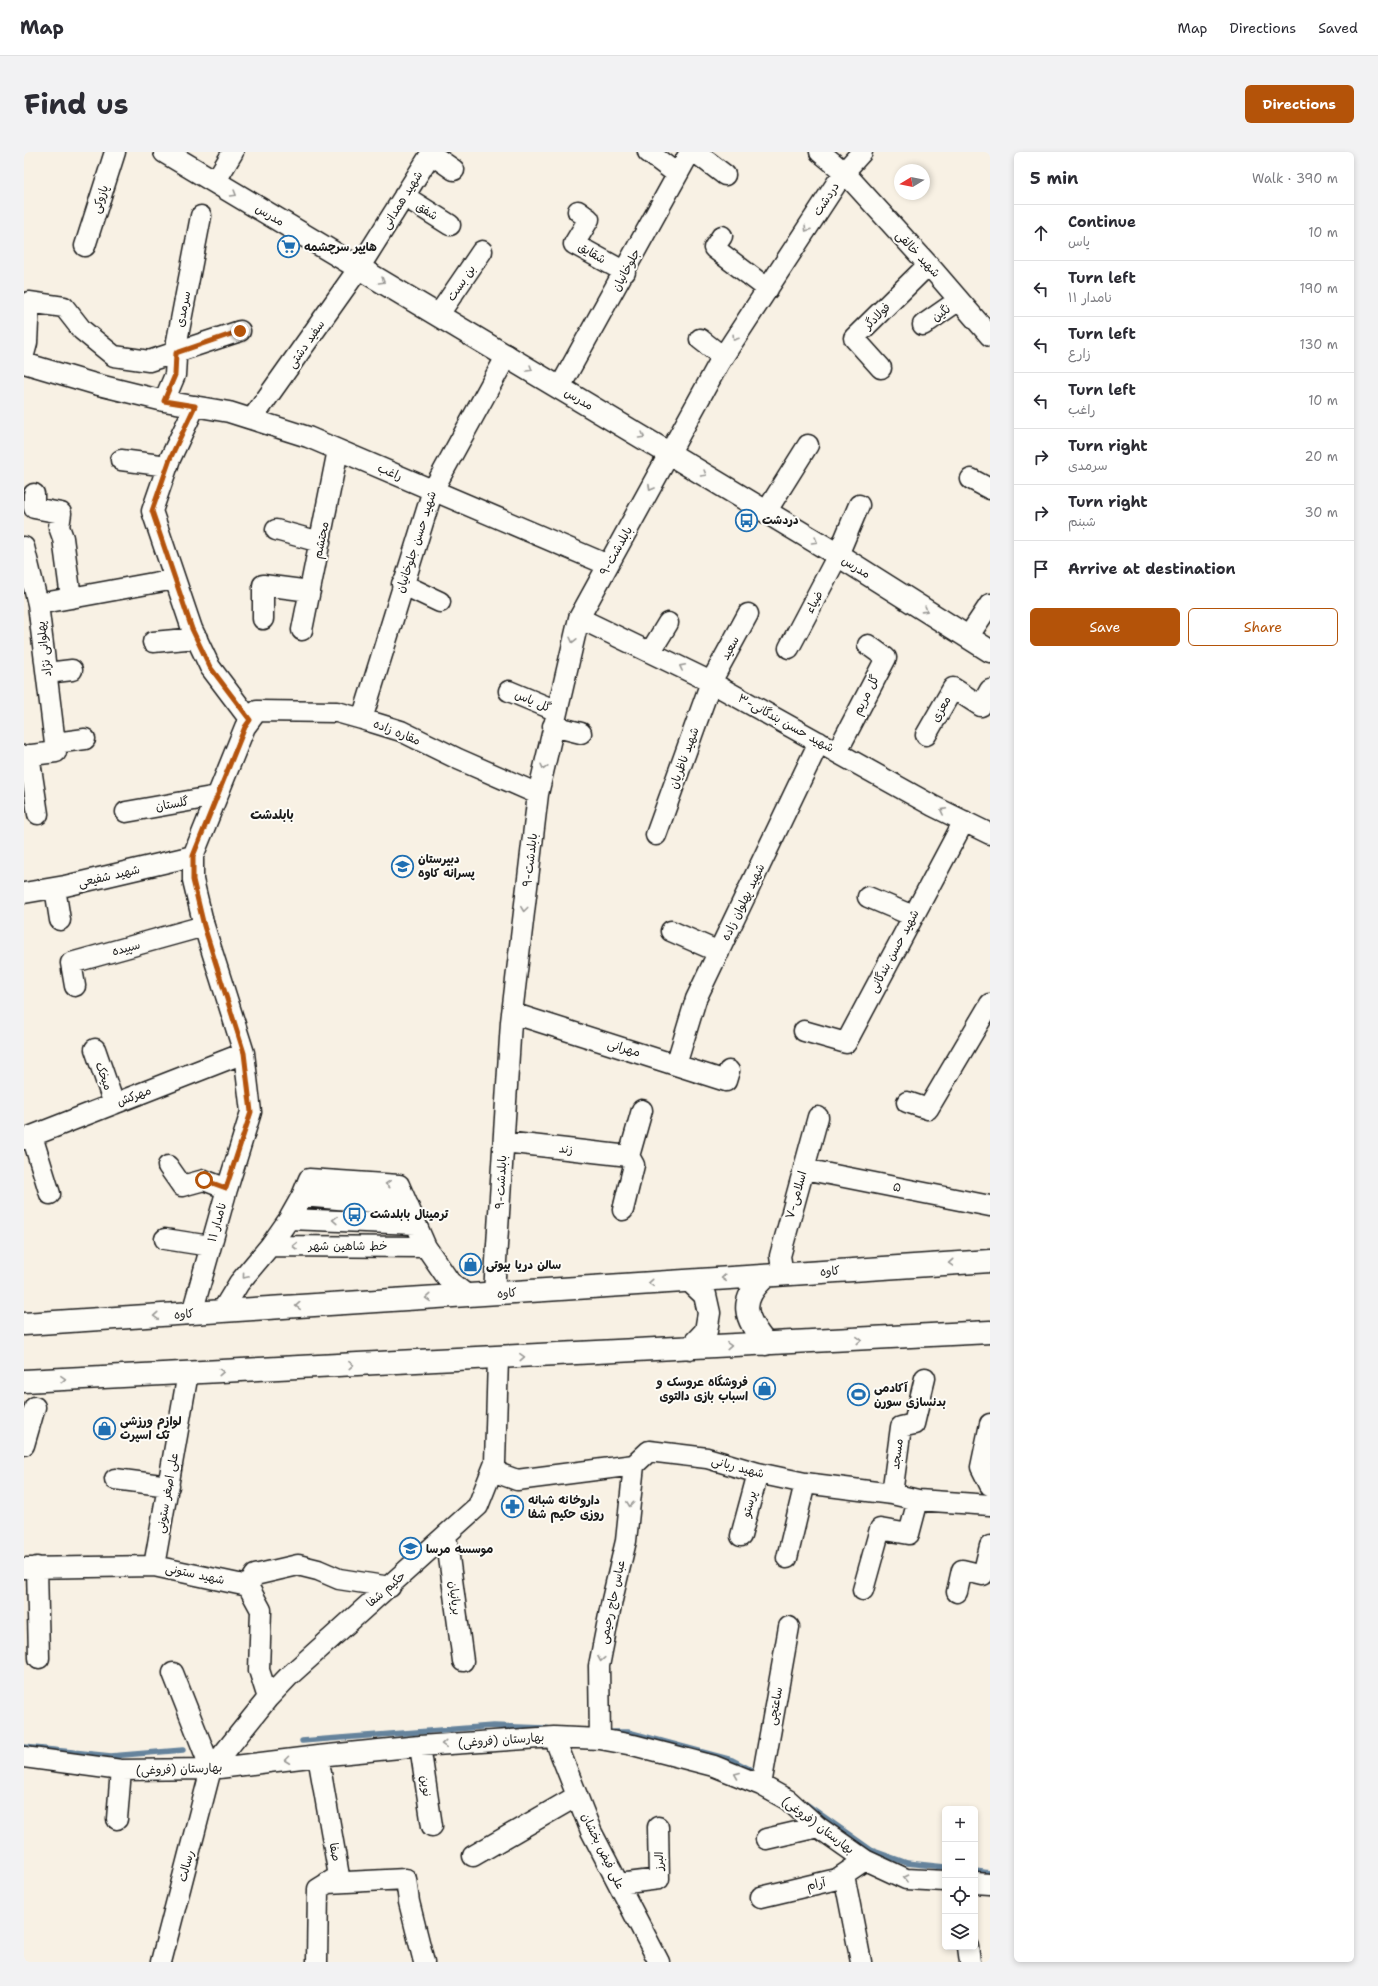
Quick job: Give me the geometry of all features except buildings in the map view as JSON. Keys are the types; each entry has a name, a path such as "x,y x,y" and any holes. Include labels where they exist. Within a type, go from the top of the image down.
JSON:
{"main road":[{"name":"مدرس","path":"165,152 439,314 838,555 990,651"},
{"name":"کاوه","path":"24,1324 990,1261"},
{"path":"766,1344 752,1326 748,1316 748,1299 753,1288 774,1275"},
{"path":"690,1281 705,1294 709,1313 706,1331 690,1348"},
{"path":"24,1381 990,1332"}],"street":[{"name":"پازوکی","path":"85,246 115,152"},
{"path":"215,182 234,152"},
{"path":"648,152 677,174"},
{"name":"جلوخانیان","path":"560,388 690,152"},
{"path":"695,152 725,175"},
{"name":"شهید خالقی","path":"820,152 844,172 990,336"},
{"name":"دردشت","path":"670,454 723,357 844,172 862,152"},
{"path":"432,153 454,170"},
{"name":"شهید همدانی","path":"359,268 432,153"},
{"name":"شفق","path":"404,196 450,225"},
{"name":"شقایق","path":"578,211 589,219 574,244 625,272"},
{"name":"سرمدی","path":"164,401 175,375 177,341 201,216"},
{"path":"722,236 714,248 768,289"},
{"name":"بن بست","path":"439,314 482,251"},
{"name":"فولادگر","path":"881,368 854,338 928,265"},
{"name":"سفید دشتی","path":"252,419 359,268"},
{"name":"نگین","path":"923,325 959,300"},
{"path":"24,354 27,343 29,302 64,307 82,330 114,356 149,361 240,331"},
{"path":"700,339 723,357"},
{"name":"شهید حسن جلوخانیان","path":"362,718 432,490 507,355"},
{"name":"راغب","path":"24,363 95,384 164,401 229,412 308,437 608,565"},
{"path":"195,406 168,466 152,511 175,579 197,638 210,667 250,720"},
{"path":"766,512 808,445"},
{"name":"محتشم","path":"302,630 338,450"},
{"name":"۹-بابلدشت","path":"494,1293 512,1013 538,794 579,618 670,454"},
{"path":"121,460 168,466"},
{"path":"971,479 990,489"},
{"path":"34,494 34,508 61,513 59,527 63,538 71,598"},
{"name":"ضیاء","path":"790,648 838,555 860,505"},
{"path":"276,530 320,542"},
{"name":"پهلوانی نژاد","path":"24,547 38,604 33,634 47,673 55,747"},
{"path":"38,604 175,579"},
{"path":"402,584 440,602"},
{"path":"263,619 262,585 310,591"},
{"path":"968,637 990,604"},
{"name":"سعید","path":"711,682 748,614"},
{"name":"۳-شهید حسن بندگانی","path":"579,618 651,651 711,682 990,834"},
{"path":"651,651 668,623"},
{"path":"153,642 197,638"},
{"name":"گل مریم","path":"837,752 886,658 868,645"},
{"path":"47,673 72,670"},
{"name":"شهید ناظریان","path":"656,835 711,682"},
{"name":"معزی","path":"926,735 953,688 981,706 990,690"},
{"name":"گل یاس","path":"509,691 581,733"},
{"name":"مقاره زاده","path":"250,720 257,711 337,712 362,718 401,731 458,759 538,794"},
{"name":"۱۱ نامدار","path":"192,1313 226,1188 251,1112 244,1053 204,926 193,880 193,856 245,727 250,720"},
{"path":"38,814 26,756 85,739"},
{"name":"شهید پهلوان زاده","path":"676,1065 696,999 819,742"},
{"name":"گلستان","path":"126,812 217,796"},
{"name":"شهید حسن بندگانی","path":"804,1031 846,1043 964,821"},
{"name":"شهید شفیعی","path":"24,893 55,888 193,856"},
{"path":"55,888 60,920"},
{"path":"868,897 913,916"},
{"name":"سپیده","path":"75,986 71,963 204,926"},
{"path":"671,931 719,952"},
{"path":"907,1102 928,1109 990,1004"},
{"name":"مهرانی","path":"512,1013 726,1082 729,1071"},
{"name":"میخک","path":"95,1049 114,1104"},
{"name":"مهرکش","path":"28,1138 244,1053"},
{"path":"623,1210 634,1165 629,1156 642,1110"},
{"name":"۷-اسلامی","path":"774,1275 780,1256 801,1213 804,1169 818,1117"},
{"path":"28,1138 50,1194"},
{"name":"زند","path":"504,1142 629,1156"},
{"path":"168,1166 182,1186 204,1180 226,1188"},
{"name":"۵","path":"804,1169 990,1206"},
{"path":"222,1311 239,1282 270,1246 289,1219 302,1196 309,1179 399,1185 426,1247 450,1282 467,1295"},
{"path":"289,1219 416,1224"},
{"path":"165,1239 210,1246"},
{"name":"خط شاهین شهر","path":"270,1246 426,1247"},
{"name":"حکیم شفا","path":"211,1769 268,1698 288,1677 390,1587 478,1506 495,1463 498,1358"},
{"name":"علی اصغر ستونی","path":"154,1566 188,1373"},
{"name":"مسجد","path":"892,1494 901,1427 914,1424 925,1378"},
{"path":"24,1445 35,1407"},
{"path":"990,1424 981,1466 990,1485"},
{"name":"شهید ربانی","path":"634,1465 649,1451 707,1458 758,1473 804,1483 892,1494 918,1500 990,1505"},
{"path":"492,1471 517,1480 634,1465"},
{"name":"عباس حاج رحیمی","path":"600,1734 599,1666 612,1600 626,1541 634,1465"},
{"name":"پرستو","path":"740,1536 758,1473"},
{"path":"115,1479 169,1486"},
{"path":"787,1558 804,1483"},
{"path":"864,1590 880,1529 909,1534 918,1500"},
{"name":"بریانیان","path":"446,1535 463,1661"},
{"path":"957,1592 962,1570 983,1575 990,1546"},
{"path":"268,1698 259,1670 261,1610 248,1586 256,1575 298,1565 318,1570 339,1579 390,1587"},
{"name":"شهید ستونی","path":"31,1567 154,1566 248,1586"},
{"path":"31,1567 39,1658"},
{"name":"ساعتچی","path":"763,1777 789,1627"},
{"path":"173,1673 211,1769"},
{"name":"بهارستان (فروغی)","path":"24,1757 122,1770 211,1769 318,1756 420,1746 600,1734 633,1745 763,1777 818,1827 865,1860 906,1879 942,1881"},
{"name":"علی فیض بخشان","path":"554,1737 591,1831 660,1962"},
{"name":"نوین","path":"420,1746 432,1826"},
{"name":"صفا","path":"317,1962 318,1889 339,1876 318,1756"},
{"name":"رسالت","path":"161,1962 211,1769"},
{"path":"117,1819 122,1770"},
{"path":"473,1856 577,1796"},
{"name":"البرز","path":"618,1884 658,1879 658,1827"},
{"path":"766,1839 818,1827"},
{"name":"آرام","path":"761,1897 837,1879 865,1860"},
{"path":"844,1875 861,1962"},
{"path":"327,1884 406,1879 409,1902 424,1962"},
{"path":"978,1883 990,1884"},
{"path":"968,1950 970,1962"}],"waterway":[{"path":"302,1741 493,1726 546,1728"},
{"path":"610,1732 628,1732 732,1760 755,1772"},
{"path":"24,1747 111,1756 183,1750"},
{"path":"806,1804 871,1850 907,1863 942,1867"},
{"path":"978,1871 990,1873"}],"place":[{"name":"هایپر سرچشمه","path":"289,247"},
{"name":"دردشت","path":"747,520"},
{"name":"دبیرستان پسرانه کاوه","path":"403,866"},
{"name":"ترمینال بابلدشت","path":"354,1214"},
{"name":"سالن دریا بیوتی","path":"470,1265"},
{"name":"فروشگاه عروسک و اسباب بازی دالتوی","path":"764,1389"},
{"name":"آکادمی بدنسازی سورن","path":"858,1395"},
{"name":"لوازم ورزشی تک اسپرت","path":"104,1428"},
{"name":"داروخانه شبانه‌ روزی حکیم شفا","path":"513,1507"},
{"name":"موسسه مرسا","path":"410,1549"}],"district":[{"name":"بابلدشت","path":"272,814"}],"route":[{"path":"204,1180 226,1188 251,1112 244,1053 204,926 193,880 193,856 245,727 250,720 210,667 192,629 152,511 170,459 195,406 164,401 175,375 176,353 240,331"}]}
